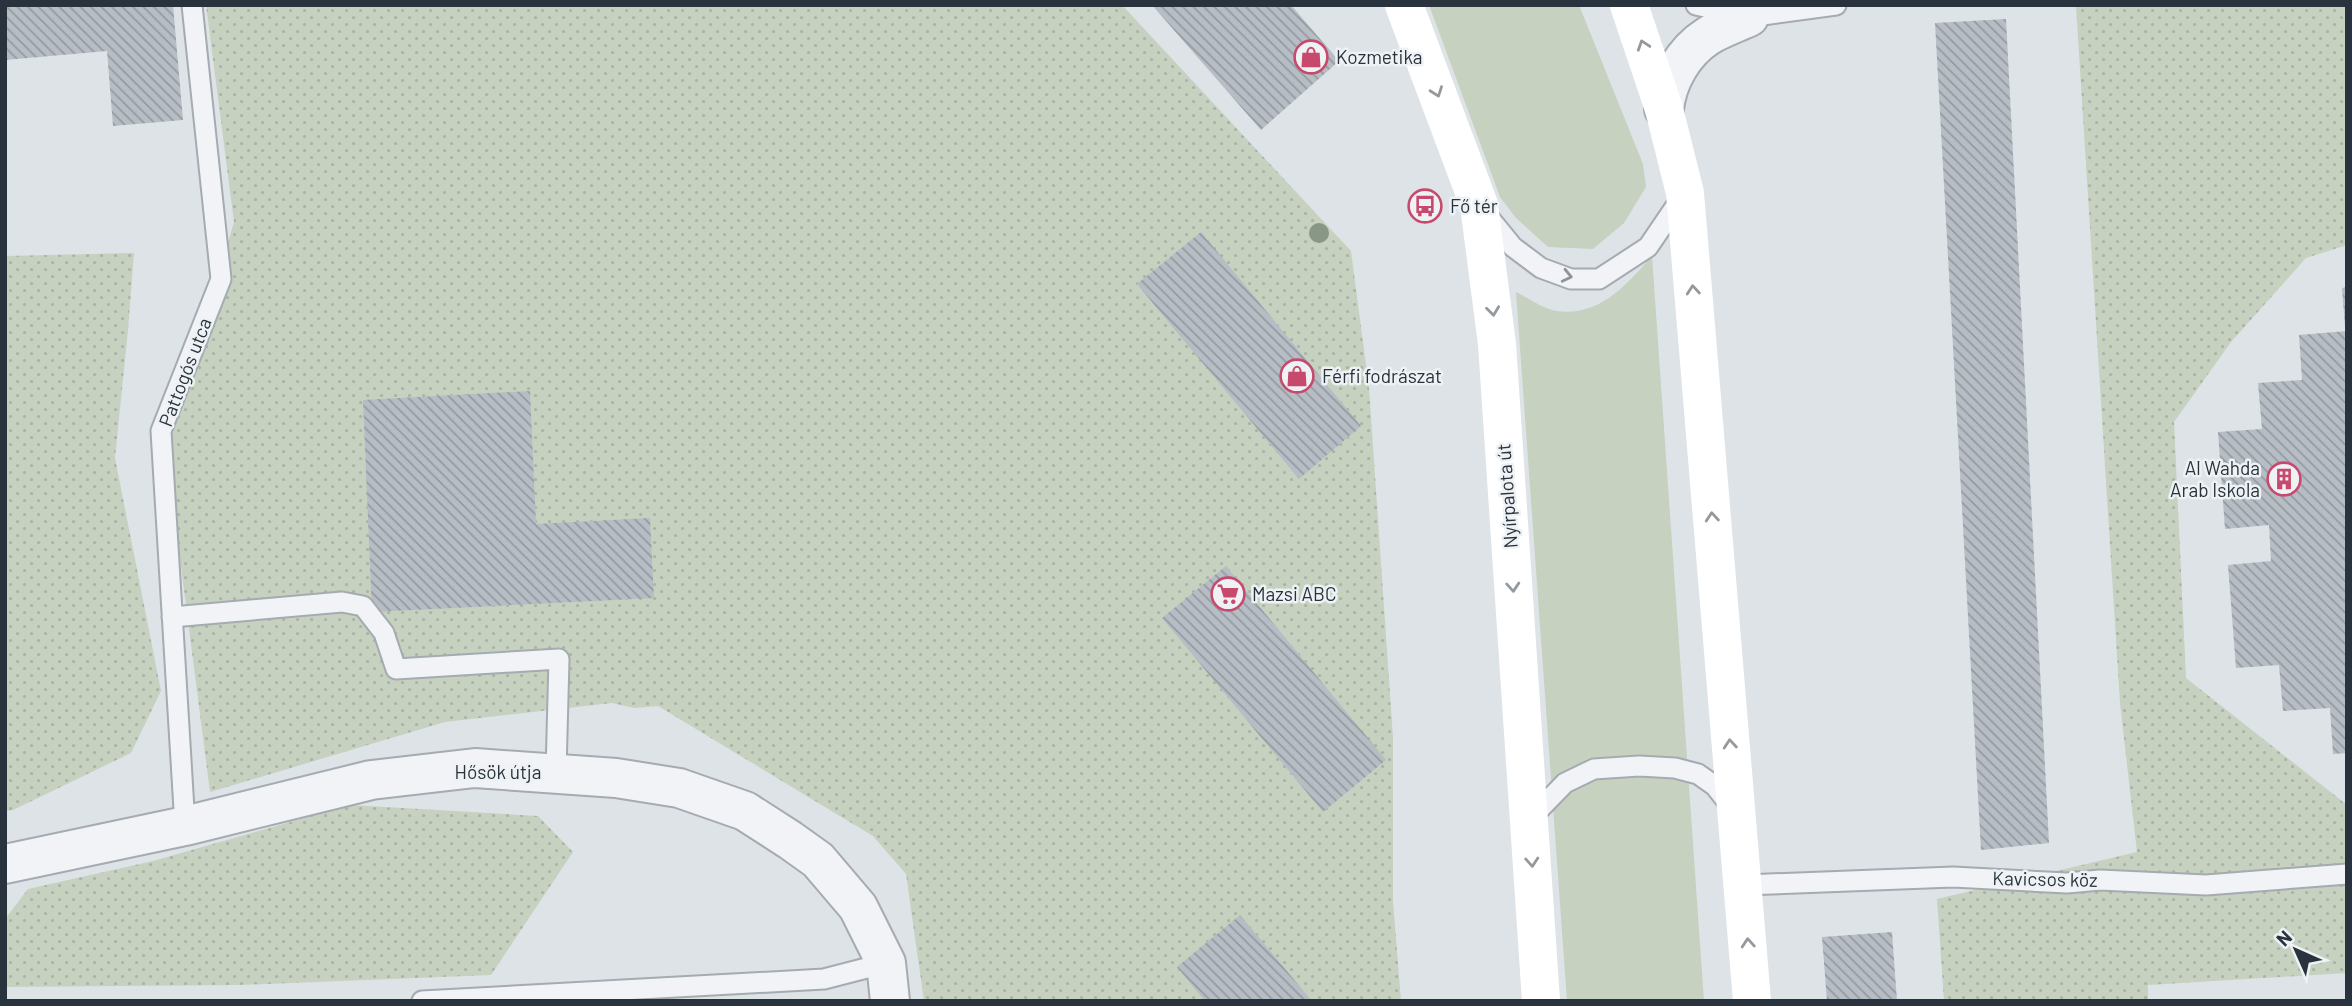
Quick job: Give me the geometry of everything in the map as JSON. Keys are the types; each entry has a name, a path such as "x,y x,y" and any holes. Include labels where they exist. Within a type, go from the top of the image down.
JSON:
{"main road":[{"name":"Nyírpalota út","path":"1404,5 1479,205 1497,344 1541,1001"},
{"path":"1629,5 1664,109 1685,193 1752,1001"}],"street":[{"path":"1664,109 1666,90 1682,61 1707,36 1749,17"},
{"name":"Hősök útja","path":"5,864 186,826 371,780 475,768 616,778 679,788 744,811 818,860 858,907 886,963 890,1001"}],"lane":[{"name":"Pattogós utca","path":"186,826 161,431 220,279 192,5"},
{"path":"1696,5 1749,17 1836,5"},
{"path":"1479,205 1513,247 1541,268 1571,279 1599,279 1648,247 1685,193"},
{"path":"172,617 342,602 363,606 384,633 396,669 559,659 556,773"},
{"path":"1529,820 1565,783 1594,769 1639,766 1675,768 1698,774 1715,786 1735,811"},
{"name":"Kavicsos köz","path":"1744,885 1773,886 1953,877 2067,883 2100,880 2206,885 2347,874"},
{"path":"422,1001 824,979 886,963"}],"green space":[{"path":"206,5 1122,5 1351,251 1369,388 1393,738 1393,901 1401,1001 924,1001 906,874 873,836 658,706 634,708 612,703 445,722 210,792 162,419 200,338 234,222"},
{"path":"1429,5 1579,5 1643,164 1646,187 1624,223 1593,249 1548,247 1516,218 1500,197"},
{"path":"2347,5 2347,245 2306,258 2231,342 2174,422 2186,678 2347,805 2347,973 2148,985 2148,1001 1944,1001 1937,899 2137,852 2120,703 2076,6"},
{"path":"134,253 115,458 161,691 131,753 13,810 5,811 5,256"},
{"path":"1652,256 1704,1001 1567,1001 1516,292 1551,310 1572,312 1586,309 1611,297"},
{"path":"350,805 538,816 573,852 491,975 239,985 5,987 5,919 28,889 153,861"}],"building":[{"path":"5,5 173,5 183,120 113,126 107,51 5,60"},
{"path":"1152,5 1291,5 1339,61 1261,130"},
{"path":"2006,19 2049,843 1981,850 1935,23"},
{"path":"1201,232 1361,426 1299,479 1137,284"},
{"path":"2347,287 2347,327 2345,327 2342,288"},
{"name":"Al Wahda Arab Iskola","path":"2347,331 2347,753 2333,754 2330,708 2283,711 2279,665 2236,668 2228,565 2271,561 2269,525 2225,529 2218,432 2262,429 2258,383 2302,380 2299,335"},
{"path":"530,391 536,524 650,518 654,598 372,612 363,400"},
{"path":"1226,566 1386,760 1323,812 1162,618"},
{"path":"1240,915 1312,1001 1205,1001 1177,967"},
{"path":"1892,932 1897,1001 1827,1001 1822,937"}],"place":[{"name":"Kozmetika","path":"1311,57"},
{"name":"Fő tér","path":"1425,206"},
{"name":"Férfi fodrászat","path":"1297,376"},
{"name":"Al Wahda Arab Iskola","path":"2284,479"},
{"name":"Mazsi ABC","path":"1228,594"}]}
